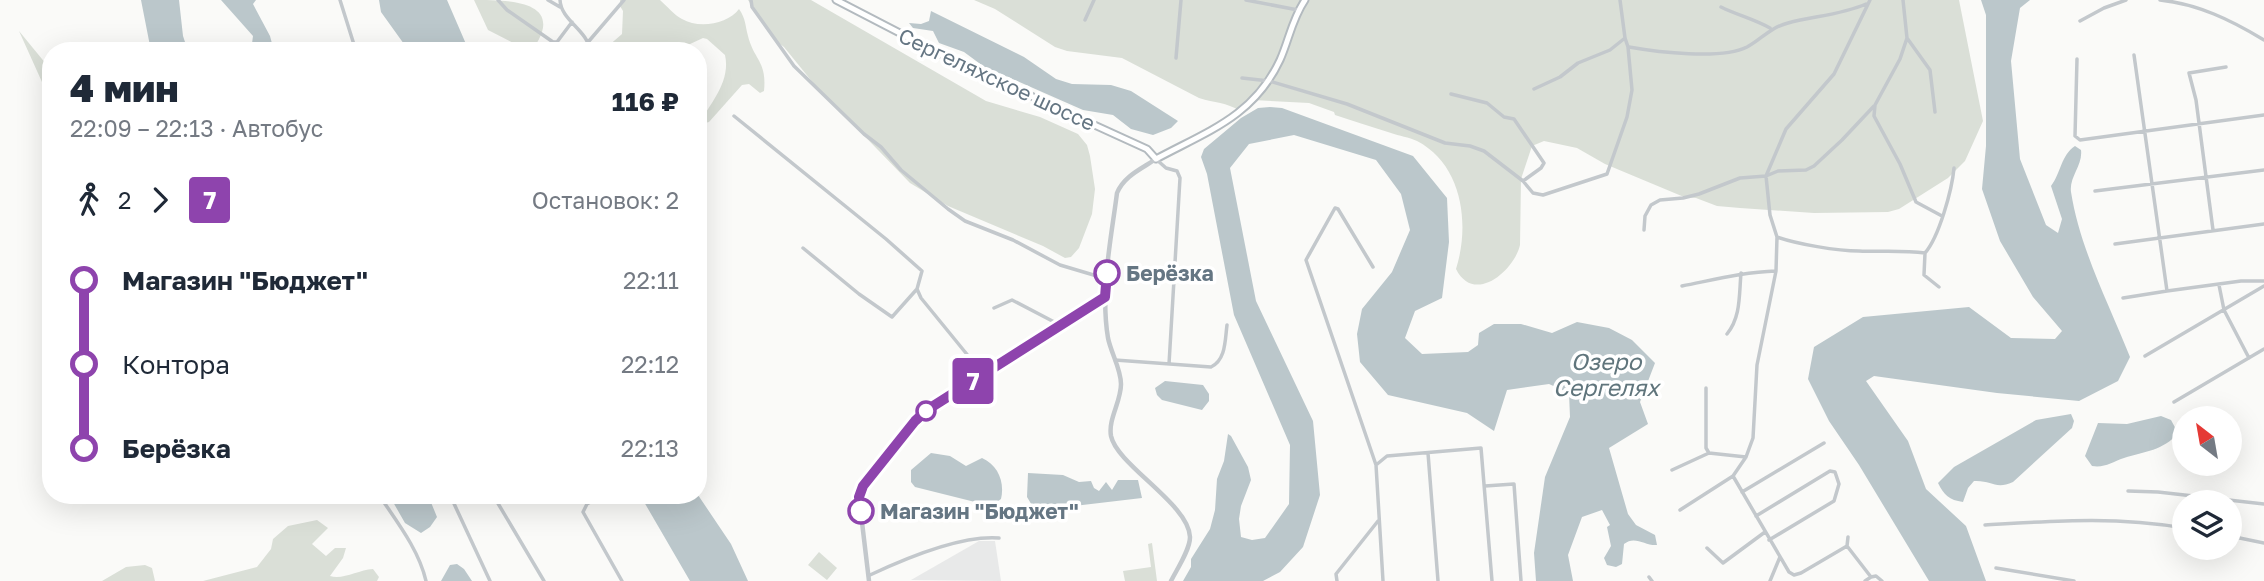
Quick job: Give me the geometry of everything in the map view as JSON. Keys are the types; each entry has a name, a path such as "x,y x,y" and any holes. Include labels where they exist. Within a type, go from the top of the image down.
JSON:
{"main road":[{"name":"Сергеляхское шоссе","path":"836,0 950,60 1147,149 1156,159"},
{"path":"1156,159 1241,111 1257,97 1281,58 1298,10 1305,0"}],"street":[{"path":"340,0 353,42"},
{"path":"498,0 506,10 553,42 557,42 572,22"},
{"path":"548,0 561,7 589,41 624,0"},
{"path":"560,0 561,7"},
{"path":"751,0 752,7 794,66 881,147 901,170 948,209 965,221 1013,240 1060,265 1107,279"},
{"path":"1085,20 1094,0"},
{"path":"1176,58 1181,0"},
{"path":"1246,0 1298,10"},
{"path":"1289,8 1295,0"},
{"path":"1242,78 1269,81 1347,104 1445,143 1470,146 1484,152 1523,181 1533,193 1543,195 1607,174 1632,90 1620,0"},
{"path":"1644,230 1651,205 1660,200 1683,198 1740,178 1797,172 1814,166 1850,133 1875,105 1900,59 1907,38 1903,0"},
{"path":"2080,21 2126,0"},
{"path":"2160,0 2211,12 2264,40"},
{"path":"1628,47 1680,54 1729,51 1749,46 1770,29 1787,23 1850,11 1869,1"},
{"path":"1680,510 1733,476 1746,457 1753,438 1757,365 1776,271 1777,237 1770,215 1766,176 1786,129 1834,74 1869,1"},
{"path":"1721,7 1739,16 1753,19 1770,29"},
{"path":"1534,89 1560,77 1578,63 1610,50 1625,38"},
{"path":"1907,38 1930,70 1935,112"},
{"path":"2134,55 2167,291"},
{"path":"2077,59 2077,138 2080,140 2264,116"},
{"path":"2213,230 2199,124 2189,73 2226,67"},
{"path":"1451,94 1487,103 1504,117 1518,122 1544,163 1523,181"},
{"path":"1875,105 1874,116 1900,164 1916,202 1942,216"},
{"path":"734,116 905,254 922,271 917,289 892,317 803,248"},
{"path":"1169,365 1181,178 1177,171 1166,168 1156,159 1121,184 1117,193 1105,297 1108,338 1121,382 1111,423 1111,436 1114,444 1170,502 1188,528 1189,544 1171,581"},
{"path":"1940,287 1924,275 1925,253 1942,216 1952,186 1954,168"},
{"path":"2095,191 2264,170"},
{"path":"1373,267 1339,209 1335,208 1306,260 1376,465 1382,581"},
{"path":"2115,244 2264,224"},
{"path":"1777,237 1792,242 1855,251 1925,253"},
{"path":"1682,286 1741,273 1776,271"},
{"path":"1727,334 1738,316 1741,273"},
{"path":"2123,298 2241,281 2264,283"},
{"path":"2145,356 2264,283"},
{"path":"2219,285 2224,310 2249,358"},
{"path":"917,289 921,298 983,374"},
{"path":"999,538 983,537 965,541 893,564 870,578 859,497 863,486 927,410 1105,297"},
{"path":"994,308 1012,300 1059,325"},
{"path":"1115,360 1211,368 1222,355 1227,325"},
{"path":"2174,402 2264,349"},
{"path":"1706,387 1706,448 1709,453"},
{"path":"1742,492 1824,443"},
{"path":"1376,465 1387,456 1481,448 1492,581"},
{"path":"1428,453 1438,581"},
{"path":"1672,470 1709,453 1746,457"},
{"path":"1756,516 1830,471 1835,472 1839,484 1834,501 1769,540"},
{"path":"1733,476 1789,572 1794,575 1801,573 1847,546"},
{"path":"1485,485 1514,484 1521,581"},
{"path":"2128,491 2264,504"},
{"path":"385,504 417,556 426,581"},
{"path":"454,504 490,581"},
{"path":"498,504 544,581"},
{"path":"587,504 583,512 622,581"},
{"path":"1985,525 2124,520 2172,526"},
{"path":"1337,581 1336,574 1378,521"},
{"path":"1707,548 1723,564 1765,532"},
{"path":"1848,537 1847,546 1871,577"},
{"path":"2242,538 2264,543"},
{"path":"1770,581 1780,557"},
{"path":"1996,568 2050,580 2074,581"},
{"path":"1865,581 1876,576 1882,581"}],"shaded area":[{"path":"474,0 515,2 537,11 543,19 542,31 537,42 511,42 488,30"},
{"path":"620,0 660,0 679,17 697,24 721,21 739,9 764,73 764,91 760,93 749,84 742,85 707,123 707,111 725,74 725,55 703,38 694,42 613,42 622,34 623,11"},
{"path":"748,0 811,0 986,101 1040,117 1078,134 1087,145 1095,189 1092,214 1079,248 1071,257 1065,258 948,206 910,183 814,84 776,41"},
{"path":"974,0 1959,0 1983,121 1965,161 1948,178 1899,209 1888,212 1814,213 1717,206 1696,198 1684,197 1605,164 1577,148 1544,141 1532,146 1521,179 1520,245 1516,255 1502,274 1483,284 1473,284 1464,279 1456,269 1462,215 1453,180 1432,152 1417,141 1335,115 1334,112 1309,103 1253,100 1240,111 1225,104 1199,98 1122,58 1055,47 995,9"},
{"path":"19,31 42,59 42,82"},
{"path":"317,520 328,528 312,544 326,556 335,548 346,548 343,558 330,576 340,577 373,569 379,577 377,581 203,581 257,567 271,549 273,539 288,526"},
{"path":"979,541 995,541 1001,581 911,580"},
{"path":"1152,543 1157,581 1125,581 1123,571 1151,567 1148,544"},
{"path":"819,552 837,568 827,580 808,565"},
{"path":"145,565 152,568 155,581 102,581 126,567"}],"water":[{"path":"141,0 179,0 185,42 149,42"},
{"path":"221,0 256,0 253,4 272,42 252,42 253,36"},
{"path":"379,0 447,0 465,42 403,42 381,12"},
{"path":"1981,0 2030,0 2020,8 2011,61 2020,159 2046,225 2058,233 2062,219 2051,186 2070,150 2075,146 2081,150 2071,187 2075,213 2096,276 2130,357 2118,381 2079,401 1874,376 1866,381 1908,441 1926,489 1966,526 1986,581 1929,581 1859,465 1829,421 1808,379 1814,347 1863,317 1969,307 2011,338 2055,339 2062,331 2033,297 2000,241 1982,189 1986,146 1986,15"},
{"path":"931,11 1024,57 1056,79 1072,84 1111,85 1131,91 1178,121 1171,128 1153,135 1131,129 1113,115 1083,110 983,66 964,52 939,43 933,31 913,28 909,23 921,24 929,21"},
{"name":"Озеро Сергелях","path":"1258,108 1282,108 1413,156 1447,198 1449,242 1442,298 1415,311 1405,338 1422,354 1468,352 1478,345 1479,333 1494,324 1521,324 1552,333 1577,322 1609,328 1632,340 1655,363 1640,402 1648,424 1609,448 1628,514 1636,525 1655,535 1657,545 1628,541 1624,544 1622,564 1616,567 1607,565 1604,558 1611,546 1607,527 1610,525 1602,510 1582,517 1568,555 1573,581 1536,581 1534,553 1545,477 1570,417 1569,393 1549,384 1507,390 1494,431 1467,413 1388,395 1360,362 1357,334 1362,309 1392,272 1410,230 1401,194 1376,160 1294,135 1249,144 1230,168 1256,301 1313,421 1320,495 1303,547 1280,572 1263,581 1183,581 1191,567 1191,559 1210,529 1215,510 1217,479 1224,461 1228,434 1248,467 1251,480 1241,506 1241,537 1252,540 1265,538 1289,504 1290,445 1234,315 1207,174 1201,157 1204,149 1241,118"},
{"path":"1165,381 1203,385 1209,394 1209,401 1202,410 1162,400 1155,388"},
{"path":"2071,414 2074,421 2072,428 2013,482 1997,485 1974,481 1963,502 1954,500 1940,487 1938,483 1954,467 2036,420"},
{"path":"2161,416 2172,422 2172,439 2146,452 2101,466 2092,466 2085,456 2098,423 2127,424"},
{"path":"931,453 950,456 966,466 982,458 988,461 999,475 1001,499 991,506 915,487 911,482 911,470"},
{"path":"1028,473 1063,475 1079,482 1091,481 1099,491 1106,482 1112,490 1118,480 1138,480 1142,498 1074,506 1033,507 1027,497"},
{"path":"394,504 432,504 437,517 430,527 421,533 405,523"},
{"path":"645,504 704,504 731,544 748,581 690,581"},
{"path":"457,564 472,581 441,581 450,565"}],"bus line":[{"name":"7","path":"861,511 860,491 915,421 927,410 1105,297 1107,273"}],"place":[{"name":"Берёзка","path":"1107,273"},
{"name":"Магазин \"Бюджет\"","path":"861,511"}]}
